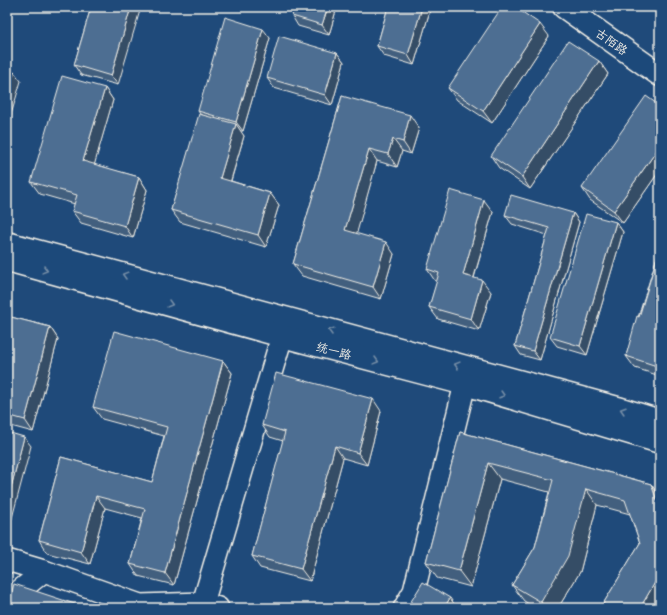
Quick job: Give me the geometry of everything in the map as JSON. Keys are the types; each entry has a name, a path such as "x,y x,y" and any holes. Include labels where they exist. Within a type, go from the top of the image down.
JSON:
{"main road":[{"name":"古陌路","path":"564,7 660,75"},
{"name":"统一路","path":"7,243 610,406 660,421"},
{"name":"统一路","path":"7,260 282,336 465,384 660,442"}],"street":[{"path":"7,560 44,571 140,605 211,606 282,336"},
{"path":"404,608 414,590 465,384"},
{"path":"7,601 44,571"}],"building":[{"path":"91,7 131,7 111,76 74,65"},
{"path":"294,7 328,7 322,25 292,16"},
{"path":"388,7 422,7 408,55 377,46"},
{"path":"502,7 515,7 540,24 483,111 448,88"},
{"path":"225,17 263,29 236,122 198,111"},
{"path":"279,36 337,53 325,95 267,78"},
{"path":"568,41 599,61 522,177 491,156"},
{"path":"7,69 14,72 7,96"},
{"path":"62,76 105,88 83,161 139,177 125,226 72,211 77,195 31,182"},
{"path":"342,96 410,115 403,142 393,139 388,154 369,149 345,230 386,242 373,287 293,264"},
{"path":"646,96 660,106 660,146 614,211 582,188"},
{"path":"199,114 236,124 220,178 270,193 258,235 171,210"},
{"path":"450,190 484,200 463,275 482,280 471,319 429,307 439,273 427,269"},
{"path":"511,195 573,213 533,351 515,346 549,228 505,215"},
{"path":"586,214 616,222 580,346 550,337"},
{"path":"660,247 660,367 626,356 637,316 639,317"},
{"path":"7,316 50,327 25,420 7,415"},
{"path":"114,331 223,361 165,573 130,564 145,509 96,496 81,552 39,540 61,457 152,482 167,427 93,407"},
{"path":"276,373 373,399 358,453 335,446 301,569 252,556 285,432 262,425"},
{"path":"7,432 24,437 7,503"},
{"path":"460,432 651,484 660,509 660,574 640,608 610,608 603,604 640,543 625,500 586,489 568,556 541,602 512,585 535,547 553,480 488,463 459,571 426,562"},
{"path":"423,582 450,598 444,608 407,608"},
{"path":"14,584 87,608 7,608"}]}
